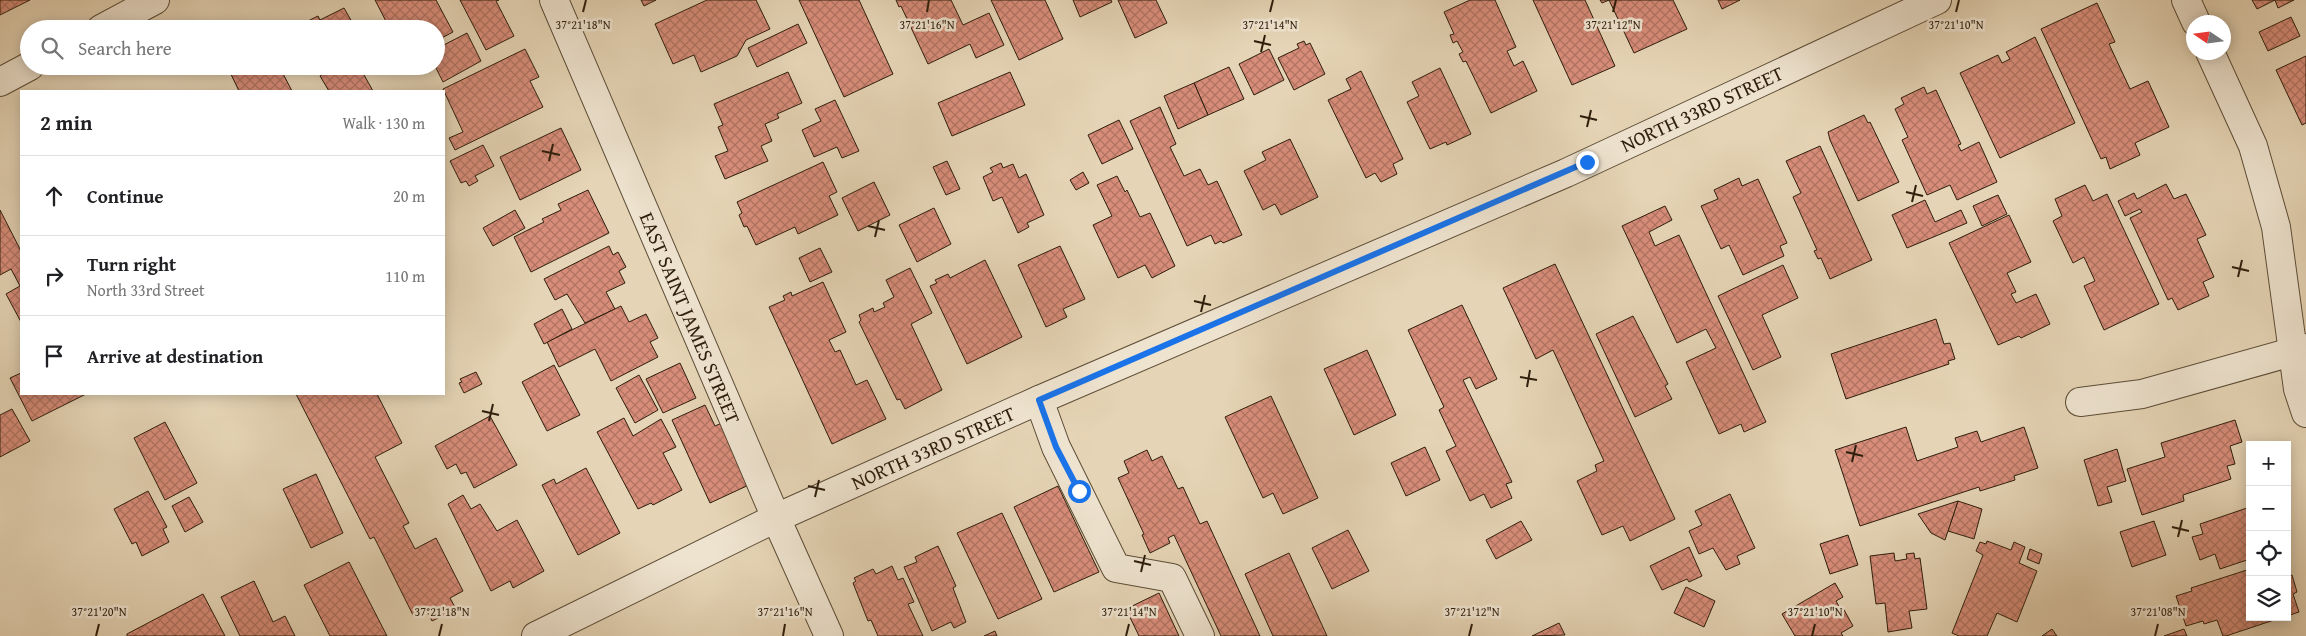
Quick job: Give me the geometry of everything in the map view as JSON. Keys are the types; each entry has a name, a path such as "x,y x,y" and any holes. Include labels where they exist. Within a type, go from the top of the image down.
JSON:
{"street":[{"path":"118,20 155,0"},
{"name":"EAST SAINT JAMES STREET","path":"554,0 776,518 829,636"},
{"name":"NORTH 33RD STREET","path":"536,636 776,518 1039,400 1566,173 1937,0"},
{"path":"2186,0 2193,15"},
{"path":"2214,60 2253,146 2276,227 2299,350 2298,389 2306,413"},
{"path":"0,82 20,71"},
{"path":"2080,402 2142,394 2299,350"},
{"path":"1039,400 1056,447 1116,568 1172,578 1200,636"}],"building":[{"path":"0,0 30,0 0,15"},
{"path":"375,0 436,0 453,32 445,36 445,20 385,20"},
{"path":"460,0 499,0 496,1 514,36 486,50"},
{"path":"641,0 656,0 644,6"},
{"path":"707,0 756,0 770,29 746,40 737,56 701,72 694,55 673,64 655,24"},
{"path":"799,0 859,0 893,74 844,97"},
{"path":"896,0 951,0 963,25 989,13 1004,45 976,58 970,44 928,64 901,6 899,7"},
{"path":"991,0 1045,0 1063,39 1019,60"},
{"path":"1073,0 1111,0 1112,2 1080,17"},
{"path":"1118,0 1156,0 1167,23 1135,38"},
{"path":"1470,0 1495,0 1516,47 1507,51 1514,66 1523,61 1537,91 1491,113 1466,61 1463,62 1459,54 1463,52 1457,41 1453,43 1450,35 1454,34 1444,12"},
{"path":"1533,0 1585,0 1615,66 1572,85"},
{"path":"1609,0 1673,0 1687,29 1634,53"},
{"path":"1718,0 1740,0 1722,9"},
{"path":"2252,0 2275,0 2257,9"},
{"path":"2275,0 2294,0 2278,8"},
{"path":"2097,3 2115,42 2109,44 2130,89 2148,81 2169,127 2135,143 2140,155 2110,169 2106,157 2101,159 2041,29"},
{"path":"344,8 351,20 320,20"},
{"path":"318,16 320,20 310,20"},
{"path":"2291,17 2300,36 2268,51 2259,32"},
{"path":"798,24 807,43 757,67 748,48"},
{"path":"467,33 481,61 443,82 440,75 445,75 445,44"},
{"path":"2035,37 2075,123 2000,158 1960,73 1998,55 2002,63 2010,59 2006,52"},
{"path":"1304,41 1306,45 1310,43 1325,74 1294,90 1278,58 1299,48 1297,44"},
{"path":"525,49 539,77 530,81 543,107 455,150 449,138 463,132 443,89"},
{"path":"1269,49 1284,80 1254,95 1239,64"},
{"path":"2306,56 2306,123 2302,125 2276,70"},
{"path":"1229,67 1244,99 1208,115 1194,83"},
{"path":"1440,68 1471,134 1447,145 1446,142 1430,149 1407,102 1419,96 1412,82"},
{"path":"1361,71 1403,159 1393,164 1397,174 1381,182 1375,173 1366,178 1328,100 1351,89 1346,79"},
{"path":"788,72 802,103 777,114 779,118 765,124 772,141 761,146 768,161 725,179 715,156 728,151 718,127 723,125 714,104"},
{"path":"1010,72 1025,105 952,136 938,103"},
{"path":"231,75 284,75 291,90 239,90"},
{"path":"364,75 372,90 328,90 320,76"},
{"path":"1194,83 1208,115 1178,129 1164,96"},
{"path":"1924,87 1927,94 1936,90 1961,144 1958,145 1961,151 1979,142 1997,182 1957,200 1950,185 1927,195 1902,140 1908,137 1895,109 1904,104 1901,98"},
{"path":"835,100 859,151 842,158 837,147 814,157 802,130 821,121 815,109"},
{"path":"1160,107 1176,144 1170,147 1184,176 1200,169 1208,185 1217,181 1242,235 1223,243 1221,241 1215,244 1211,235 1187,246 1130,121"},
{"path":"1864,115 1868,123 1870,122 1899,182 1858,201 1828,132"},
{"path":"1119,120 1133,149 1102,164 1088,135"},
{"path":"561,128 581,170 520,200 500,157"},
{"path":"1290,139 1318,197 1281,215 1275,204 1263,210 1244,171 1266,160 1262,152"},
{"path":"483,145 494,166 475,176 478,181 469,186 466,181 461,183 450,161"},
{"path":"1820,146 1872,260 1830,279 1821,258 1818,259 1814,251 1817,250 1793,197 1801,193 1786,161"},
{"path":"947,161 960,189 946,195 933,167"},
{"path":"823,162 837,192 829,196 838,215 798,234 795,227 756,245 747,226 744,227 739,215 742,213 737,202"},
{"path":"1001,163 1003,168 1013,164 1019,178 1026,174 1044,215 1027,223 1029,227 1018,233 1002,197 993,201 983,177 993,172 990,168"},
{"path":"1083,172 1089,183 1076,190 1070,180"},
{"path":"1117,176 1125,192 1127,190 1140,217 1150,213 1175,266 1152,278 1145,265 1118,278 1093,225 1112,216 1097,185"},
{"path":"1739,178 1742,186 1758,179 1787,243 1780,246 1784,256 1743,275 1729,245 1721,249 1701,206 1718,199 1714,190"},
{"path":"874,182 890,215 858,231 842,198"},
{"path":"2166,184 2174,199 2186,194 2206,235 2197,239 2214,277 2203,282 2209,296 2178,310 2172,298 2168,300 2130,218 2142,212 2140,209 2125,216 2118,201 2134,193 2137,199"},
{"path":"2085,185 2093,201 2107,194 2159,304 2104,330 2084,286 2095,281 2084,257 2073,263 2053,221 2062,216 2055,199"},
{"path":"588,190 609,233 531,272 514,237 544,222 542,219 561,210 558,204"},
{"path":"1998,195 2007,214 1982,226 1973,206"},
{"path":"1925,200 1935,222 1961,210 1967,223 1907,248 1892,215"},
{"path":"1665,206 1672,220 1649,232 1655,246 1679,235 1766,422 1744,432 1741,424 1719,434 1686,362 1716,348 1706,329 1677,343 1622,226"},
{"path":"934,208 951,244 917,262 899,225"},
{"path":"0,210 20,249 20,286 11,269 0,275"},
{"path":"515,210 525,228 493,246 483,228"},
{"path":"2009,215 2031,262 2007,273 2016,292 2011,294 2016,303 2036,294 2050,324 2021,338 2019,336 1998,345 1949,243"},
{"path":"609,246 613,255 618,252 626,267 619,271 625,283 606,292 615,309 585,323 567,294 555,300 544,279"},
{"path":"1060,246 1085,299 1063,309 1067,317 1046,327 1018,265"},
{"path":"820,248 832,272 810,282 799,258"},
{"path":"985,260 1022,337 967,364 930,286 937,283 935,280 948,274 950,278"},
{"path":"1555,264 1675,519 1630,541 1623,526 1602,535 1577,481 1597,471 1595,465 1604,461 1553,350 1536,359 1503,288"},
{"path":"1783,265 1798,298 1762,315 1781,357 1753,370 1718,296"},
{"path":"910,268 932,313 911,324 942,390 905,409 900,399 897,400 859,322 861,320 859,315 873,308 874,312 885,307 883,303 894,297 886,280"},
{"path":"823,282 846,332 829,340 835,352 840,350 856,385 867,380 886,419 832,444 769,307 785,300 783,296 791,292 792,296"},
{"path":"20,286 20,320 6,294"},
{"path":"1462,305 1497,379 1476,389 1470,377 1463,380 1512,482 1506,484 1512,498 1491,508 1484,494 1470,501 1446,451 1456,446 1439,410 1444,407 1408,330"},
{"path":"621,306 629,322 646,314 658,338 650,342 658,357 611,381 595,349 559,367 547,342"},
{"path":"562,309 572,329 544,344 534,324"},
{"path":"1633,316 1668,384 1665,386 1672,399 1635,417 1596,334"},
{"path":"1936,319 1944,344 1950,343 1955,359 1948,361 1949,364 1846,399 1831,354"},
{"path":"1367,350 1396,415 1354,435 1324,369"},
{"path":"680,363 696,398 663,413 646,379"},
{"path":"554,365 580,415 547,431 522,382"},
{"path":"476,372 482,384 464,393 459,383 462,382 460,379"},
{"path":"20,373 20,395 84,395 32,421 10,378"},
{"path":"639,375 658,410 635,423 616,388"},
{"path":"297,395 378,395 402,443 375,457 409,523 403,526 415,549 436,538 463,591 450,598 456,609 432,621 427,611 414,617 374,537 370,539"},
{"path":"1271,396 1318,498 1283,514 1273,493 1263,498 1225,417"},
{"path":"705,405 715,426 722,423 751,484 710,503 672,420"},
{"path":"12,409 30,441 0,457 0,415"},
{"path":"490,416 517,465 474,488 466,472 461,474 456,464 447,469 435,446"},
{"path":"624,418 633,436 661,419 676,447 663,453 682,490 653,505 651,503 638,509 597,432"},
{"path":"2235,420 2242,442 2230,446 2235,464 2227,466 2231,479 2183,495 2184,501 2142,515 2127,469 2165,457 2161,443"},
{"path":"165,422 197,483 165,500 134,438"},
{"path":"1906,427 1917,461 1958,447 1955,438 1977,431 1981,442 2024,427 2038,468 2014,476 2015,480 1980,491 1979,487 1860,526 1835,450"},
{"path":"1425,447 1440,480 1406,496 1391,463"},
{"path":"2117,449 2126,481 2107,487 2112,502 2098,506 2084,460"},
{"path":"1147,450 1152,461 1162,456 1178,489 1183,487 1200,524 1207,521 1260,636 1221,636 1174,535 1168,538 1170,543 1150,553 1142,535 1144,534 1118,478 1129,473 1124,461"},
{"path":"586,468 620,533 578,555 542,485 554,479 556,484"},
{"path":"316,474 343,533 311,548 283,489"},
{"path":"1058,486 1099,572 1054,592 1014,507"},
{"path":"148,491 167,527 163,529 169,542 142,556 136,542 132,544 114,509"},
{"path":"1730,494 1755,548 1737,556 1740,564 1726,570 1713,548 1699,554 1689,531 1702,525 1695,511"},
{"path":"463,495 471,509 480,504 497,531 517,520 544,571 513,588 510,581 491,591 448,504"},
{"path":"189,497 203,522 185,532 172,506"},
{"path":"1958,501 1982,509 1974,539 1948,531"},
{"path":"1958,501 1945,540 1931,533 1918,514"},
{"path":"2246,508 2246,560 2220,569 2215,554 2200,560 2192,537 2203,534 2200,524"},
{"path":"1002,513 1042,599 998,619 957,533"},
{"path":"1521,521 1532,540 1496,559 1486,540"},
{"path":"2154,521 2166,555 2132,567 2120,532"},
{"path":"1348,530 1369,571 1332,589 1312,548"},
{"path":"1848,535 1858,565 1830,574 1820,544"},
{"path":"1987,541 2011,550 2014,542 2025,547 2019,563 2037,571 2017,622 1997,613 1987,636 1959,636 1952,633 1983,555 1976,551 1980,542 1986,544"},
{"path":"938,546 956,586 953,588 966,622 954,628 951,622 932,631 904,567 917,562 915,557"},
{"path":"1689,547 1702,576 1689,582 1687,579 1662,590 1650,566"},
{"path":"2030,549 2042,554 2039,564 2027,559"},
{"path":"1289,553 1327,636 1273,636 1245,574"},
{"path":"1894,553 1895,561 1907,559 1906,554 1914,553 1915,559 1920,558 1927,609 1909,611 1912,628 1888,632 1885,603 1876,604 1870,556"},
{"path":"349,562 387,636 330,636 304,585"},
{"path":"892,566 898,580 903,578 914,602 908,604 923,636 878,636 871,620 868,621 853,583 856,581 854,578 873,569 876,574"},
{"path":"2246,570 2246,621 2271,621 2226,636 2223,636 2217,620 2204,624 2203,621 2186,626 2176,596 2192,591 2191,588"},
{"path":"2291,576 2297,592 2293,594 2299,612 2291,615"},
{"path":"254,581 273,622 285,616 295,636 240,636 221,597"},
{"path":"1835,583 1843,597 1836,601 1841,610 1843,608 1853,626 1841,633 1843,636 1795,636 1782,614"},
{"path":"1686,587 1715,601 1704,627 1674,613"},
{"path":"1159,593 1179,636 1139,636 1126,609"},
{"path":"203,594 225,636 127,636 127,634"},
{"path":"1559,623 1565,635 1532,636"},
{"path":"2052,629 2057,636 2042,636"},
{"path":"2184,629 2187,636 2164,636"},
{"path":"995,631 997,636 984,636"}],"route":[{"path":"1079,491 1056,447 1039,400 1566,173 1587,162"}]}
